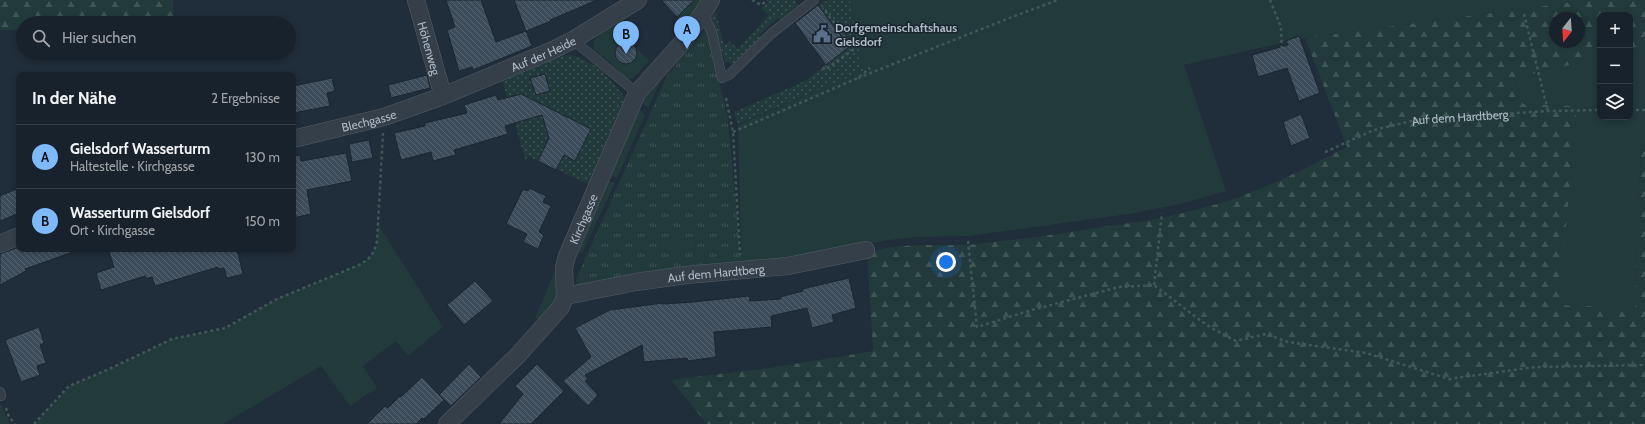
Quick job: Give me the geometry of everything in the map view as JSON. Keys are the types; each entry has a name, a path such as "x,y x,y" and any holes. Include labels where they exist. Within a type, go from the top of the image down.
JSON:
{"street":[{"name":"Höhenweg","path":"416,0 443,96"},
{"name":"Auf der Heide","path":"443,96 539,56 573,40 638,0"},
{"name":"Kirchgasse","path":"565,296 564,268 567,256 637,93 681,44 707,7"},
{"name":"Blechgasse","path":"296,138 384,117 443,96"},
{"path":"0,244 16,237"},
{"name":"Auf dem Hardtberg","path":"565,296 636,282 686,275 788,266 866,250"},
{"path":"447,424 518,355 561,307 565,296"}],"lane":[{"path":"707,7 722,78 729,75 772,33 814,0"},
{"path":"573,40 637,93"}],"path":[{"path":"752,0 761,5 768,0"},
{"path":"733,132 858,78 1012,16 1058,0"},
{"path":"1270,0 1281,27 1282,58"},
{"path":"822,6 854,49 825,70 823,67"},
{"path":"1524,14 1548,111"},
{"path":"858,78 870,68"},
{"path":"726,98 733,132 741,270"},
{"name":"Auf dem Hardtberg","path":"1325,152 1374,130 1420,119 1548,111 1597,110"},
{"path":"1633,110 1645,110"},
{"path":"34,424 70,386 172,339 225,328 276,299 369,260 375,252 377,241 384,117"},
{"path":"1154,285 1162,213"},
{"path":"968,240 977,327 1032,310 1119,287 1154,285 1213,330 1236,341 1266,334 1288,342 1366,353 1449,379 1535,368 1645,365"},
{"path":"1,394 9,417 15,424"}],"green space":[{"path":"0,0 173,0 174,16 16,16 16,30 0,30"},
{"path":"692,0 701,0 685,24 677,17 693,1"},
{"path":"771,0 795,0 798,5 780,20 778,17 759,35 761,37 733,64 725,61 711,18 716,12 724,46 729,41 738,49 769,15 761,8"},
{"path":"825,0 826,2 828,0 850,0 863,71 738,124 734,112 805,81 849,47 818,5"},
{"path":"850,0 1588,0 1305,38 1184,65 1226,191 1180,204 1129,214 969,236 916,237 889,240 786,259 741,261 738,125 862,71"},
{"path":"1588,0 1645,0 1645,48 1633,50 1633,12 1597,12 1597,59 1514,78 1523,104 1577,106 1559,305 1635,308 1636,232 1642,146 1645,140 1645,424 707,424 671,380 776,367 873,351 867,253 891,247 917,245 968,245 1036,237 1163,218 1229,201 1281,180 1347,147 1305,38"},
{"path":"615,25 649,61 632,79 626,79 612,64 594,50 594,41 600,34"},
{"path":"706,28 728,119 741,261 680,268 577,287 576,279 667,76","holes":["695,238 696,249 660,253 659,243"]},
{"path":"1645,48 1645,140 1642,146 1636,232 1635,309 1558,305 1577,106 1523,104 1514,77 1597,59 1597,120 1633,120 1633,50"},
{"path":"565,55 584,60 600,69 625,98 588,184 528,156 526,161 502,81"},
{"path":"660,80 660,82 648,108 640,101"},
{"path":"638,108 645,115 617,178 609,174"},
{"path":"607,180 615,183 582,254 577,251"},
{"path":"378,224 443,327 408,356 396,341 363,366 377,388 350,406 321,366 223,424 34,424 69,386 107,370 172,339 225,328 277,299 359,265 370,257 375,248 377,243"},
{"path":"695,238 696,249 660,254 659,243"},
{"path":"555,270 557,276 556,300 540,321 535,318"},
{"path":"0,402 10,424 0,424"}],"building":[{"path":"446,0 481,0 496,42 526,31 532,46 473,70 472,67 459,71 447,30 455,27"},
{"path":"514,0 597,0 526,31"},
{"path":"661,0 694,0 677,17"},
{"name":"Dorfgemeinschaftshaus Gielsdorf","path":"818,5 849,47 826,65 795,23"},
{"path":"1299,36 1320,93 1299,101 1287,68 1258,77 1252,55 1288,45 1286,41"},
{"path":"622,42 630,42 637,49 637,57 630,64 622,64 615,57 615,49"},
{"path":"545,74 550,91 536,95 530,78"},
{"path":"427,75 430,88 391,98 388,85"},
{"path":"332,78 335,91 327,93 330,106 296,112 296,85"},
{"path":"521,94 591,129 575,161 564,155 556,170 538,161 549,138 542,115 505,126 508,134 454,150 456,155 433,161 431,152 401,160 394,133 425,126 425,123 467,113 464,105 496,95 498,100"},
{"path":"1301,114 1310,138 1291,146 1283,122"},
{"path":"369,140 373,158 352,162 349,144"},
{"path":"346,153 352,181 307,190 311,214 296,217 296,156 300,155 301,161"},
{"path":"529,188 546,196 543,202 551,206 539,232 544,235 538,249 523,242 527,234 506,224 523,189 528,191"},
{"path":"16,189 16,214 0,221 0,196"},
{"path":"16,248 16,252 73,252 25,269 26,271 0,285 0,254"},
{"path":"109,252 237,252 243,274 227,278 224,268 219,269 218,267 155,286 152,277 146,279 145,276 101,290 96,273 114,267"},
{"path":"849,278 856,308 832,315 834,322 812,328 807,308 771,316 772,327 714,332 716,357 688,361 687,358 644,362 642,345 585,375 588,379 585,381 598,395 588,406 563,381 591,357 575,328 610,310 663,303 693,302 749,296 750,301 781,299 780,297 803,291 802,289"},
{"path":"475,281 493,301 464,325 447,305"},
{"path":"39,327 44,343 40,345 46,363 37,366 40,375 21,382 5,340"},
{"path":"469,364 481,377 451,406 439,395"},
{"path":"537,364 564,391 531,424 499,424 523,394 515,386"},
{"path":"422,377 444,400 424,419 422,418 416,424 367,424 385,406 388,408"}],"place":[{"name":"Dorfgemeinschaftshaus Gielsdorf","path":"822,34"},
{"name":"Gielsdorf Wasserturm","path":"687,49"},
{"name":"Wasserturm Gielsdorf","path":"626,54"}]}
